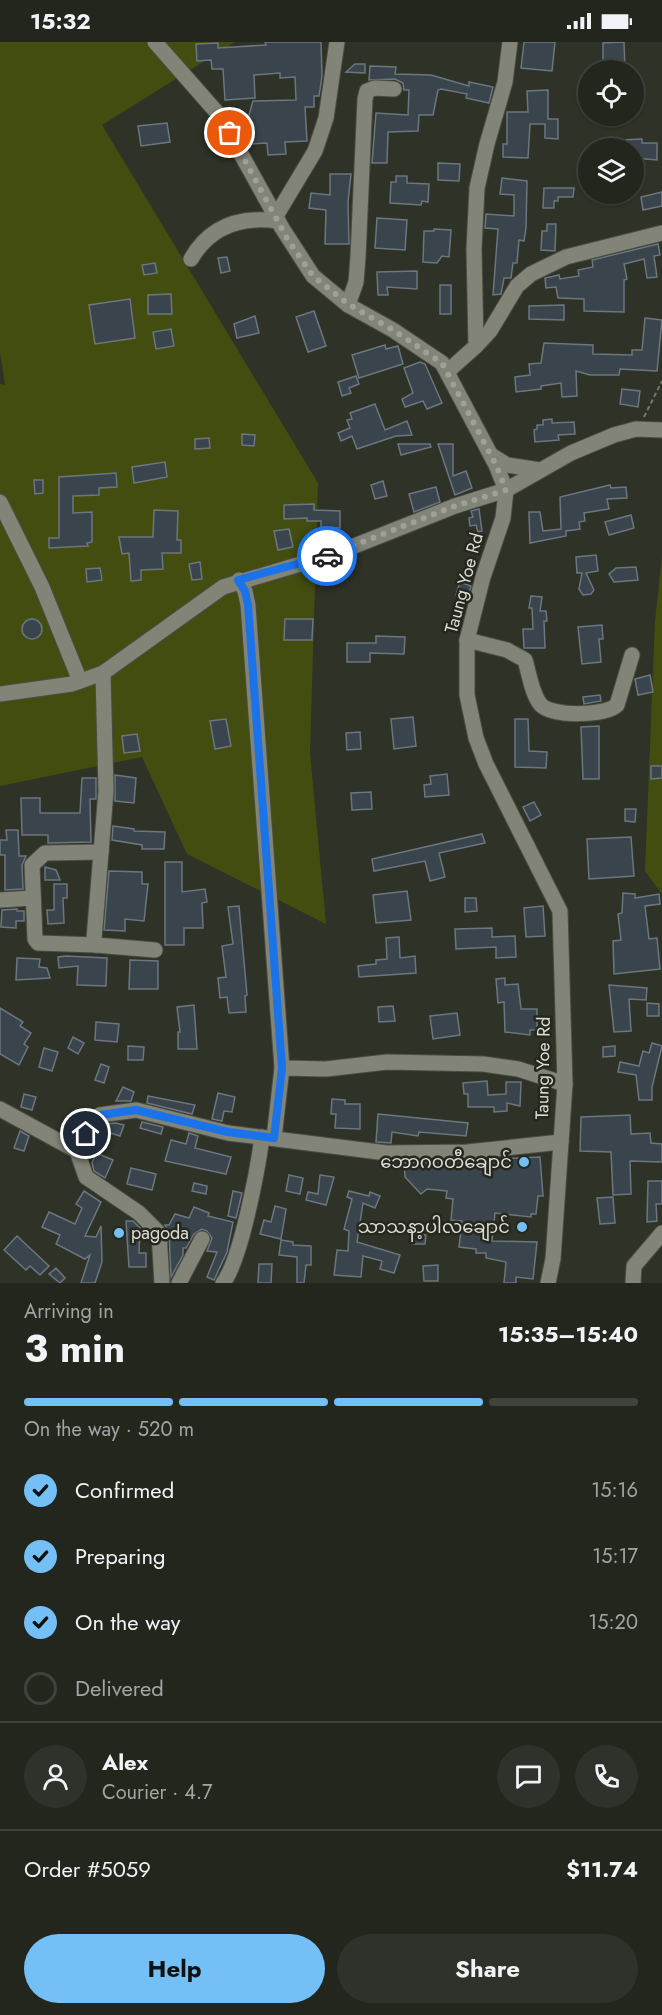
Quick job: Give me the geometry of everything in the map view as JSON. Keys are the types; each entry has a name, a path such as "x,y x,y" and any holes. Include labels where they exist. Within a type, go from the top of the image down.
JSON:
{"street":[{"path":"155,42 220,116 277,219 313,276 348,304 431,353 447,372 506,490"},
{"path":"277,219 315,151 326,118 337,42"},
{"path":"476,346 474,249 477,188 487,144 506,82 510,42"},
{"path":"348,304 356,282 365,99 367,91 375,88 394,89"},
{"path":"191,259 204,240 229,223 253,219 277,219"},
{"path":"447,372 490,331 517,286 531,274 566,256 662,233"},
{"path":"0,694 80,681 103,674 223,587 238,580 334,554 455,506 506,490 571,453 636,429 662,430"},
{"path":"490,455 507,465 540,470"},
{"name":"Taung Yoe Rd","path":"506,490 503,518 483,577 467,640 467,694 476,738 514,824 560,910 565,1084 553,1259 548,1283"},
{"path":"0,502 42,587 80,681"},
{"path":"223,1283 238,1246 268,1137 282,1068 248,605 245,591 238,580"},
{"path":"467,640 507,650 525,660 542,707 583,714 603,713 617,705 632,655"},
{"path":"96,945 94,926 106,790 103,674"},
{"path":"101,852 39,855 32,865 35,939 38,943 156,950"},
{"path":"0,900 33,898"},
{"path":"282,1068 326,1069 387,1062 483,1064 518,1069 565,1084"},
{"path":"0,1109 77,1151"},
{"path":"162,1283 159,1233 139,1213 86,1177 80,1164 77,1151 95,1118 100,1115 136,1110 228,1132 387,1152 467,1152 561,1142"},
{"path":"633,1283 634,1266 662,1233"},
{"path":"179,1283 202,1239"}],"path":[{"path":"636,429 654,401 662,381"}],"green space":[{"path":"0,42 235,42 102,125 318,483 310,753 326,924 187,854 142,757 0,786 0,384 5,385 0,352"},
{"path":"662,557 662,894 645,871 655,621"}],"building":[{"path":"265,42 321,42 322,76 319,96 314,96 314,107 305,107 307,141 285,142 286,154 268,155 267,143 251,144 249,115 253,101 296,100 295,77 280,78 280,73 254,75 255,98 225,100 223,69 212,69 211,60 197,61 196,44 218,43 218,48 266,45"},
{"path":"524,42 555,42 552,71 521,68"},
{"path":"624,42 625,60 603,60 603,43"},
{"path":"355,64 365,64 365,73 346,72"},
{"path":"370,66 396,67 395,74 431,75 469,86 469,82 493,87 489,103 466,98 467,94 438,90 433,115 419,115 418,131 388,132 387,163 372,163 376,113 408,115 409,90 404,90 403,83 395,79 369,80"},
{"path":"548,90 548,119 558,119 558,139 545,138 545,124 530,124 528,158 503,157 503,144 507,144 507,112 528,112 527,91"},
{"path":"167,123 170,142 141,146 138,126"},
{"path":"644,143 657,143 657,160 644,159"},
{"path":"438,163 460,164 459,181 438,180"},
{"path":"330,174 351,174 348,202 349,244 325,244 326,210 309,208 311,193 330,195"},
{"path":"396,176 407,176 407,183 429,184 428,202 422,201 421,205 390,203 391,182 396,182"},
{"path":"502,178 527,181 526,228 524,241 519,240 517,263 513,263 511,278 504,278 501,294 493,295 498,229 485,228 486,214 514,216 514,195 500,194"},
{"path":"544,188 574,188 573,197 558,197 558,201 554,201 554,208 543,208"},
{"path":"662,192 662,206 643,210 644,196"},
{"path":"377,218 407,220 405,250 375,248"},
{"path":"547,224 556,224 555,251 541,250 542,231 547,231"},
{"path":"434,229 451,230 449,257 442,256 437,263 423,262 424,231 434,231"},
{"path":"658,244 660,255 654,256 657,277 647,278 644,259 624,264 627,279 624,280 624,312 584,311 584,299 558,298 556,287 546,288 545,278 559,275 560,279 579,276 578,270 593,267 592,260"},
{"path":"227,257 230,271 221,273 218,258"},
{"path":"155,263 157,273 144,275 142,265"},
{"path":"417,271 417,289 387,287 388,295 378,295 377,272"},
{"path":"440,285 451,285 451,314 440,314"},
{"path":"171,294 172,314 148,314 148,295"},
{"path":"130,299 135,338 95,344 89,305"},
{"path":"564,305 564,320 529,319 529,306"},
{"path":"314,311 326,346 308,352 296,317"},
{"path":"255,316 259,333 237,338 234,324"},
{"path":"645,318 662,320 657,371 620,369 619,375 590,375 576,371 577,396 562,397 561,383 541,386 541,389 516,392 515,377 530,375 529,364 541,363 544,343 593,345 593,354 632,355 632,350 642,350"},
{"path":"171,329 174,346 156,349 153,332"},
{"path":"385,345 386,349 398,346 403,364 359,378 352,355"},
{"path":"420,362 425,364 442,403 427,409 423,401 405,407 402,399 413,393 404,368"},
{"path":"356,376 359,384 349,388 351,393 342,396 338,382"},
{"path":"622,389 640,391 638,407 620,404"},
{"path":"375,404 385,430 407,421 412,435 396,436 357,449 352,436 341,441 338,433 350,428 347,420 352,419 350,413"},
{"path":"552,419 552,423 574,422 575,434 558,435 559,440 535,442 534,430 537,429 537,425 543,425 543,420"},
{"path":"242,434 255,435 254,446 242,445"},
{"path":"209,438 210,448 195,449 195,439"},
{"path":"398,444 430,444 431,447 401,455"},
{"path":"438,444 453,444 453,476 466,471 472,488 455,495"},
{"path":"165,462 167,477 134,483 132,467"},
{"path":"116,473 117,487 99,488 99,495 73,496 73,513 92,512 92,542 87,543 88,546 49,548 49,538 59,538 59,477"},
{"path":"34,480 43,480 43,493 35,494"},
{"path":"383,481 387,496 375,499 371,485"},
{"path":"610,485 611,488 626,487 627,498 607,499 609,509 584,513 585,521 579,522 580,529 566,531 566,536 530,543 529,512 540,512 543,531 561,529 560,497"},
{"path":"436,487 440,502 414,512 409,494"},
{"path":"314,504 314,510 340,511 340,528 321,527 321,521 307,521 307,518 284,519 284,505"},
{"path":"479,509 482,531 478,532 476,525 470,526 469,518 473,517 471,511"},
{"path":"154,510 178,511 177,540 181,540 181,553 162,553 163,569 141,570 141,580 131,581 129,553 122,554 119,537 153,537"},
{"path":"631,515 634,528 609,535 605,522"},
{"path":"289,529 293,547 278,550 274,531"},
{"path":"596,555 598,571 586,573 594,590 591,594 583,595 579,589 582,573 577,573 576,557"},
{"path":"200,562 202,579 192,580 189,564"},
{"path":"636,567 638,580 614,582 609,574 616,568"},
{"path":"100,568 102,580 87,582 86,569"},
{"path":"460,582 471,586 467,599 456,595"},
{"path":"531,596 542,597 540,611 546,611 545,648 524,648 523,629 533,629 532,608 529,608"},
{"path":"32,619 39,622 42,629 39,636 32,639 25,636 22,629 25,622"},
{"path":"285,619 313,619 312,640 284,640"},
{"path":"602,625 603,639 599,639 601,662 582,664 578,627"},
{"path":"376,636 405,637 404,654 370,653 370,662 347,662 347,643 376,643"},
{"path":"650,675 653,692 638,695 635,679"},
{"path":"600,695 601,701 584,704 583,697"},
{"path":"413,717 416,746 394,749 391,719"},
{"path":"226,719 231,746 215,749 210,721"},
{"path":"515,719 528,719 529,751 547,752 546,768 515,767"},
{"path":"599,726 599,779 583,779 581,727"},
{"path":"360,732 361,749 347,750 346,733"},
{"path":"137,734 140,751 124,753 122,736"},
{"path":"651,766 662,766 662,778 651,779"},
{"path":"447,774 449,795 425,797 424,785 431,784 430,776"},
{"path":"115,775 136,778 134,803 115,801"},
{"path":"82,778 96,778 96,799 90,799 91,842 48,843 48,835 22,835 21,798 40,798 40,813 80,813"},
{"path":"371,792 372,809 352,810 351,793"},
{"path":"534,802 541,815 530,821 523,807"},
{"path":"625,809 636,809 635,822 625,821"},
{"path":"113,826 134,829 134,831 165,832 164,849 142,849 142,845 112,840"},
{"path":"6,830 18,830 19,856 26,856 22,865 23,889 5,890 5,855 0,855 0,840 7,840"},
{"path":"482,834 485,843 439,853 445,877 430,881 425,861 374,871 372,859"},
{"path":"631,837 634,876 589,879 587,839"},
{"path":"165,862 182,862 182,892 205,889 207,902 202,903 203,928 184,928 184,945 165,945"},
{"path":"45,867 56,870 60,880 45,880"},
{"path":"109,871 142,872 142,884 148,884 144,921 125,919 125,931 104,930"},
{"path":"54,884 67,884 67,898 63,898 64,923 48,924 47,910 54,910"},
{"path":"407,891 411,920 376,923 373,895"},
{"path":"623,893 635,894 635,898 659,894 660,904 645,906 649,939 657,938 660,969 614,974 613,941 621,940 618,914 622,913"},
{"path":"465,898 476,898 477,911 465,912"},
{"path":"239,906 247,995 245,996 246,1012 229,1013 227,997 220,998 218,978 226,977 222,946 233,944 228,907"},
{"path":"543,906 545,936 526,937 524,908"},
{"path":"17,909 17,911 24,911 24,921 16,921 16,928 1,927 2,910"},
{"path":"492,928 492,937 515,936 516,957 496,958 496,947 456,949 455,929"},
{"path":"399,937 400,958 415,956 416,973 359,977 358,966 376,964 376,960 387,959 386,938"},
{"path":"58,957 107,958 106,986 77,985 78,966 59,968"},
{"path":"17,958 40,959 39,967 47,968 50,978 16,980"},
{"path":"130,960 158,961 158,989 129,989"},
{"path":"505,978 505,985 518,984 521,1009 537,1009 537,1030 530,1030 530,1035 505,1032 504,1002 498,1003 496,979"},
{"path":"609,985 647,988 646,1000 629,999 631,1031 614,1032"},
{"path":"647,1003 659,1004 659,1016 647,1016"},
{"path":"194,1005 197,1049 178,1049 178,1032 180,1032 177,1007"},
{"path":"393,1006 395,1021 379,1022 378,1007"},
{"path":"0,1008 23,1022 20,1026 31,1033 24,1044 28,1047 19,1065 0,1054"},
{"path":"457,1013 460,1035 433,1039 430,1016"},
{"path":"96,1022 119,1024 117,1042 95,1040"},
{"path":"73,1037 84,1043 78,1054 68,1048"},
{"path":"652,1043 662,1046 652,1087 652,1100 639,1100 636,1075 618,1072 620,1062 639,1066 643,1051 649,1053"},
{"path":"128,1046 144,1047 143,1060 128,1060"},
{"path":"615,1046 615,1056 603,1057 603,1047"},
{"path":"44,1048 58,1052 52,1071 39,1067"},
{"path":"101,1064 109,1067 104,1083 95,1080"},
{"path":"487,1081 488,1095 506,1094 506,1082 521,1082 520,1106 507,1103 507,1111 494,1112 494,1107 468,1107 468,1094 464,1094 463,1083"},
{"path":"123,1087 134,1092 131,1101 116,1101"},
{"path":"218,1093 235,1097 232,1112 224,1111 222,1121 212,1119"},
{"path":"24,1094 36,1097 32,1110 21,1107"},
{"path":"148,1096 195,1105 192,1114 147,1103"},
{"path":"332,1099 345,1100 345,1104 360,1104 360,1129 335,1128 336,1114 331,1114"},
{"path":"378,1114 468,1123 466,1136 419,1132 418,1136 392,1132 391,1143 376,1142"},
{"path":"630,1115 631,1134 650,1133 651,1143 662,1144 662,1162 630,1161 631,1194 613,1195 611,1152 580,1151 581,1117"},
{"path":"142,1122 163,1127 161,1134 140,1128"},
{"path":"106,1124 124,1125 120,1136 104,1131"},
{"path":"20,1131 29,1136 24,1151 14,1148"},
{"path":"189,1133 198,1136 195,1148 231,1157 226,1174 165,1161 171,1140 186,1144"},
{"path":"96,1153 113,1160 105,1178 94,1171 92,1163"},
{"path":"540,1157 543,1196 538,1196 536,1214 531,1214 531,1217 495,1213 492,1241 537,1242 533,1279 516,1277 516,1283 504,1283 506,1262 486,1258 486,1253 476,1253 476,1249 459,1247 462,1221 451,1220 453,1199 446,1198 447,1191 427,1189 421,1194 405,1177 404,1163"},
{"path":"131,1168 156,1174 152,1190 127,1184"},
{"path":"289,1175 303,1178 300,1194 286,1191"},
{"path":"320,1175 334,1177 326,1205 306,1200 308,1192 318,1194"},
{"path":"648,1181 662,1181 662,1204 656,1204 657,1221 647,1222"},
{"path":"194,1183 207,1186 206,1194 192,1191"},
{"path":"84,1191 101,1202 85,1236 96,1237 101,1226 102,1262 95,1283 81,1283 90,1255 85,1259 56,1244 60,1235 42,1227 49,1212 75,1224 82,1208 76,1204"},
{"path":"233,1191 242,1193 236,1218 228,1216"},
{"path":"349,1191 369,1196 370,1192 380,1196 375,1208 363,1203 357,1242 400,1255 394,1273 380,1269 382,1261 363,1256 361,1277 334,1275 337,1250 348,1251 349,1231 344,1229 352,1199 347,1197"},
{"path":"613,1197 615,1223 600,1224 597,1198"},
{"path":"275,1206 286,1209 281,1239 260,1234 264,1220 271,1222"},
{"path":"194,1207 209,1213 208,1216 233,1222 227,1252 214,1280 207,1277 217,1252 207,1251 212,1238 207,1231 202,1229 194,1234 186,1248 183,1248 183,1255 171,1277 169,1232 165,1225 169,1225 175,1214 189,1218"},
{"path":"126,1221 133,1221 140,1228 139,1253 146,1253 146,1267 129,1267"},
{"path":"413,1234 426,1235 425,1244 412,1244"},
{"path":"17,1236 49,1266 40,1275 30,1266 26,1270 4,1250"},
{"path":"281,1240 293,1242 293,1245 311,1246 311,1265 306,1265 304,1283 297,1283 297,1257 279,1255"},
{"path":"259,1264 272,1264 271,1283 258,1283"},
{"path":"438,1265 438,1281 424,1281 423,1266"},
{"path":"56,1268 65,1278 60,1283 49,1274"}],"way so far":[{"path":"230,133 288,240 313,276 348,304 431,353 442,363 496,465 506,490 455,506 327,556"}],"place":[{"name":"ဘောဂဝတီချောင်","path":"524,1162"},
{"name":"သာသနာ့ပါလချောင်","path":"522,1227"},
{"name":"pagoda","path":"119,1233"}],"route":[{"path":"86,1134 95,1118 100,1115 136,1110 228,1132 274,1138 282,1068 251,636 245,591 238,580 327,556"}]}
